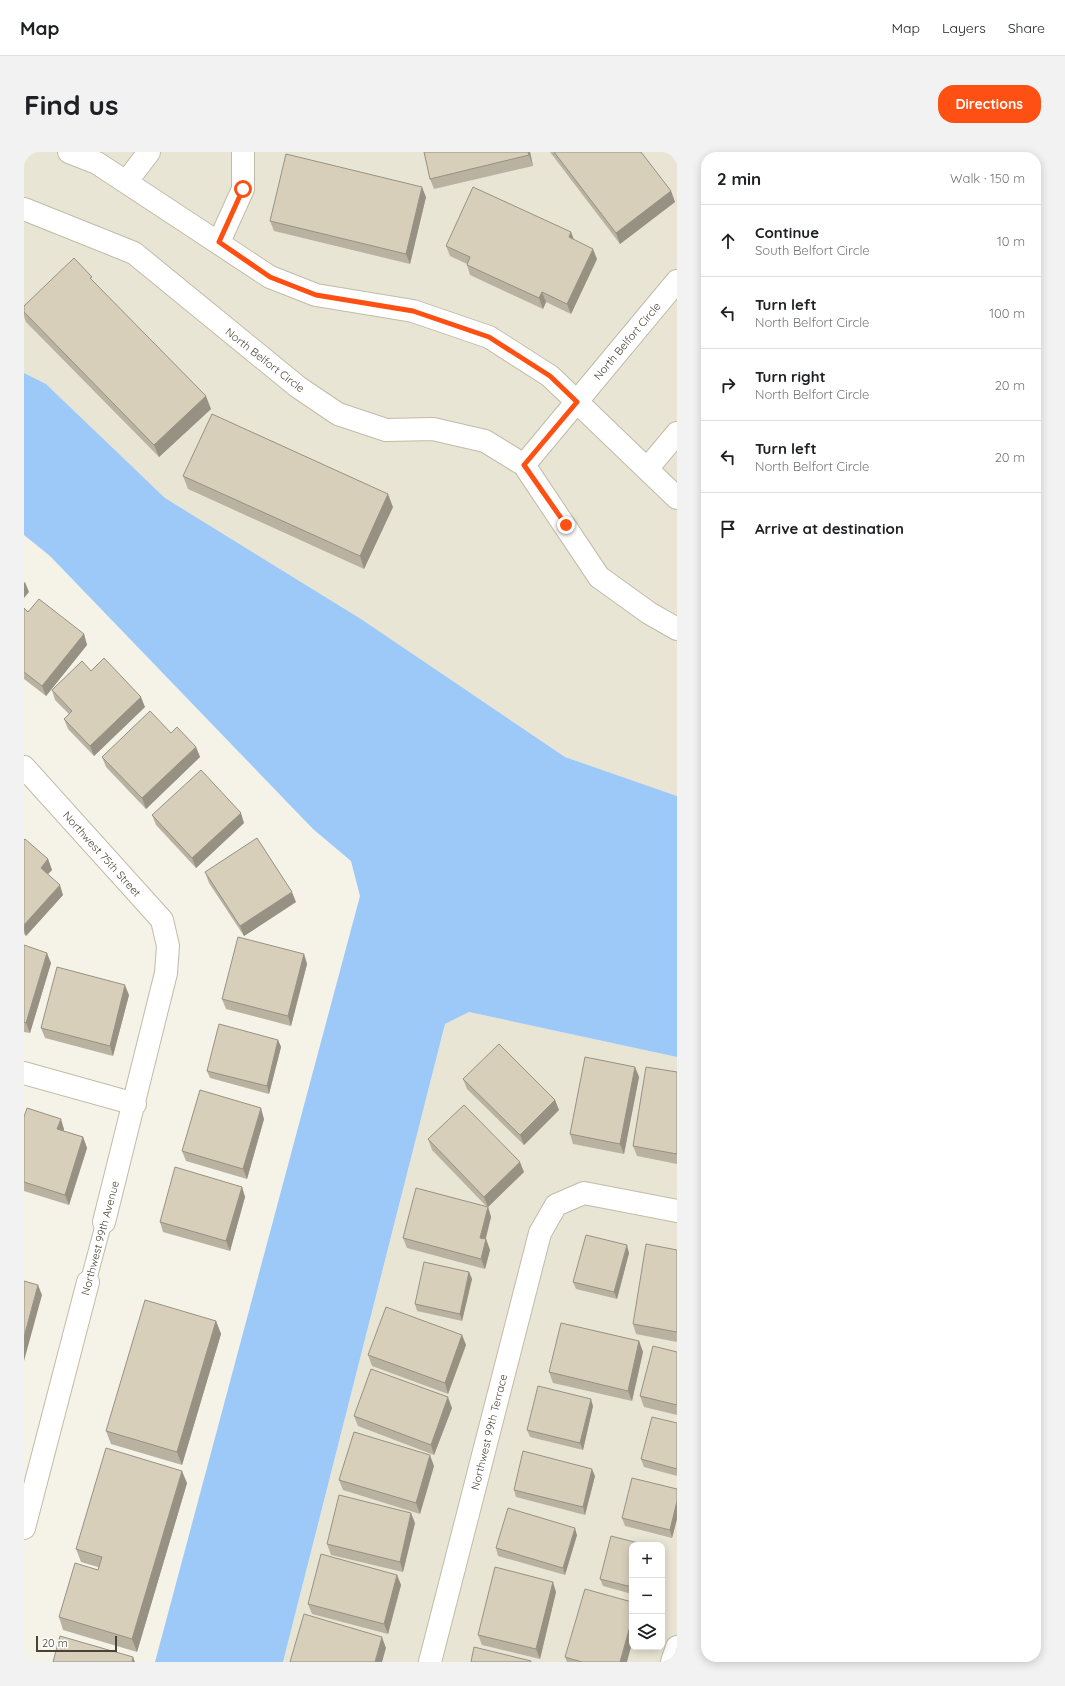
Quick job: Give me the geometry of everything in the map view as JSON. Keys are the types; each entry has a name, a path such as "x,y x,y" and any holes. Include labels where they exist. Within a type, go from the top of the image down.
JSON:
{"street":[{"path":"69,152 91,156 270,277 316,295 413,311 489,337 550,376 677,498"},
{"path":"127,181 149,152"},
{"path":"219,242 243,189 243,152"},
{"name":"North Belfort Circle","path":"24,209 134,253 298,387 338,414 386,430 433,429 485,441 524,465 599,577 649,613 677,629"},
{"name":"North Belfort Circle","path":"524,465 677,281"},
{"path":"647,469 677,433"},
{"name":"Northwest 75th Street","path":"24,767 162,920 168,946"},
{"name":"Northwest 99th Avenue","path":"104,1222 166,973 168,946"},
{"path":"24,1073 134,1104"},
{"name":"Northwest 99th Terrace","path":"430,1662 540,1233 556,1205 584,1193 677,1211"},
{"name":"Northwest 99th Avenue","path":"24,1528 88,1282"},
{"path":"672,1662 677,1648"}],"lane":[{"name":"Northwest 99th Avenue","path":"88,1282 104,1222"}],"shaded area":[{"path":"24,152 677,152 677,796 565,757 361,619 165,498 46,384 24,373"},
{"path":"469,1012 677,1057 677,1662 283,1662 445,1024"}],"water":[{"path":"24,373 46,384 165,498 361,619 565,757 677,796 677,1057 469,1012 445,1024 283,1662 155,1662 360,896 351,861 313,829 50,556 24,535"}],"building":[{"path":"424,152 528,152 529,155 430,179"},
{"path":"554,152 641,152 671,191 616,233"},
{"path":"286,154 422,187 406,254 270,221"},
{"path":"473,187 571,232 569,237 593,249 567,304 542,292 539,298 467,265 470,257 446,246"},
{"path":"74,258 92,277 90,278 206,396 154,445 24,312 24,306"},
{"path":"212,414 388,494 360,556 183,476"},
{"path":"39,599 84,634 42,686 24,672 24,608 28,612"},
{"path":"104,658 141,697 90,746 64,719 72,711 52,690 82,661 91,671"},
{"path":"150,711 171,733 177,727 196,747 142,798 102,757"},
{"path":"201,770 241,813 192,858 152,815"},
{"path":"257,838 292,892 240,926 205,872"},
{"path":"25,839 48,859 41,868 60,885 24,925 24,840"},
{"path":"238,937 304,954 288,1016 222,999"},
{"path":"24,945 47,953 26,1023 24,1022"},
{"path":"57,967 125,985 110,1046 41,1028"},
{"path":"219,1024 278,1040 267,1086 207,1071"},
{"path":"499,1044 555,1100 520,1135 463,1079"},
{"path":"585,1057 635,1067 620,1144 570,1134"},
{"path":"646,1067 677,1072 677,1154 633,1146"},
{"path":"200,1090 261,1108 243,1169 182,1151"},
{"path":"464,1105 520,1162 484,1197 428,1139"},
{"path":"27,1108 61,1119 57,1129 83,1137 65,1195 24,1182 24,1117"},
{"path":"175,1167 242,1187 226,1241 160,1222"},
{"path":"416,1188 488,1207 480,1238 486,1239 481,1259 403,1238"},
{"path":"586,1235 627,1245 614,1292 573,1282"},
{"path":"646,1244 677,1250 677,1332 633,1324"},
{"path":"424,1262 469,1272 460,1314 415,1304"},
{"path":"24,1281 38,1285 24,1337"},
{"path":"145,1300 216,1321 177,1452 106,1431"},
{"path":"386,1307 462,1335 445,1383 368,1355"},
{"path":"561,1323 639,1341 628,1391 549,1372"},
{"path":"653,1346 677,1352 677,1405 640,1396"},
{"path":"371,1369 448,1397 431,1445 354,1416"},
{"path":"538,1386 591,1399 580,1443 527,1430"},
{"path":"652,1417 677,1423 677,1469 641,1459"},
{"path":"354,1432 430,1455 416,1503 339,1480"},
{"path":"106,1448 182,1471 132,1639 59,1617 75,1563 98,1570 102,1557 76,1549"},
{"path":"523,1451 592,1469 583,1507 514,1490"},
{"path":"632,1478 677,1489 677,1501 670,1530 622,1518"},
{"path":"339,1495 411,1513 400,1562 327,1544"},
{"path":"508,1508 575,1528 563,1568 496,1548"},
{"path":"611,1536 634,1542 629,1542 629,1586 600,1579"},
{"path":"321,1554 397,1575 384,1624 308,1604"},
{"path":"495,1567 553,1582 536,1649 478,1635"},
{"path":"585,1589 629,1601 629,1630 620,1662 582,1662 565,1657"},
{"path":"304,1614 382,1637 375,1662 290,1662"},
{"path":"60,1636 133,1657 132,1662 53,1662"},
{"path":"474,1647 531,1661 531,1662 471,1662"}],"route":[{"path":"243,189 219,242 270,277 316,295 413,311 489,337 550,376 577,402 524,465 566,525"}]}
